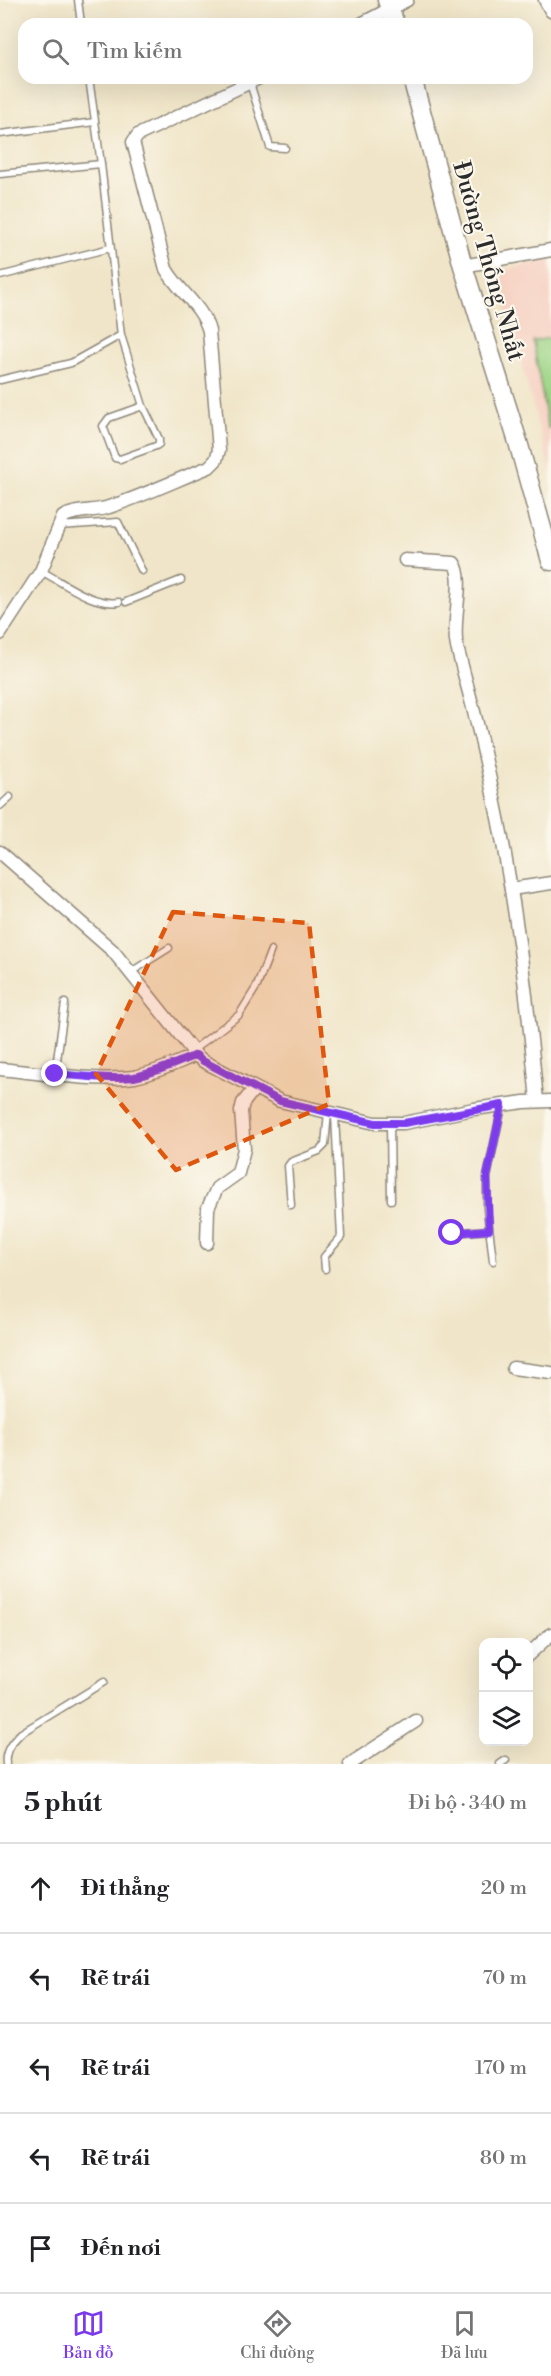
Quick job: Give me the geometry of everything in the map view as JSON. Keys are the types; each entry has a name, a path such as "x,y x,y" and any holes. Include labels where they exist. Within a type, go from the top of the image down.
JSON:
{"street":[{"path":"375,18 407,0"},
{"path":"545,0 551,11"},
{"path":"0,634 41,571 63,517 68,513 93,511 120,503 209,467 216,460 219,450 209,331 200,310 171,279 165,269 133,142 138,135 246,84"},
{"name":"Đường Thống Nhất","path":"414,84 464,266 518,442 551,561"},
{"path":"464,266 551,250"},
{"path":"405,560 454,563 458,568 460,577 455,639 487,763 511,889 531,1034 537,1101"},
{"path":"0,852 113,951 194,1053 254,1089 280,1101 390,1124 502,1105 551,1101"},
{"path":"511,889 551,883"},
{"path":"0,1069 112,1078 134,1077 153,1072 194,1053"},
{"path":"207,1243 208,1208 217,1188 238,1173 244,1149 241,1111 243,1103 254,1089"},
{"path":"513,1368 551,1373"},
{"path":"533,1650 551,1634"},
{"path":"350,1764 416,1721"}],"lane":[{"path":"78,0 80,18"},
{"path":"90,84 121,335 143,405 159,439 159,444 120,459 115,458 104,426 108,418 143,405"},
{"path":"256,84 270,147 285,148"},
{"path":"0,134 95,122"},
{"path":"0,174 101,164"},
{"path":"0,276 110,248"},
{"path":"0,380 71,363 121,335"},
{"path":"58,526 118,522 142,571"},
{"path":"41,571 104,602 122,602 181,580"},
{"path":"0,806 10,797"},
{"path":"131,972 169,948"},
{"path":"194,1053 239,1016 257,986 271,950"},
{"path":"55,1074 65,1003"},
{"path":"493,1260 489,1230 487,1177 502,1105"},
{"path":"291,1204 288,1166 291,1162 319,1151 325,1145 331,1113"},
{"path":"325,1269 324,1257 341,1237 331,1113"},
{"path":"390,1124 391,1200"},
{"path":"452,1233 489,1230"},
{"path":"6,1764 5,1755 21,1733 104,1682"}],"highlighted area":[{"path":"173,912 309,923 329,1104 176,1170 96,1074"}],"shaded area":[{"path":"551,258 551,473 497,272"}],"green space":[{"path":"551,338 551,427 548,428 533,341"}],"route":[{"path":"55,1074 112,1078 134,1077 196,1055 203,1061 280,1101 375,1123 404,1123 502,1105 487,1177 489,1230 452,1233"}]}
